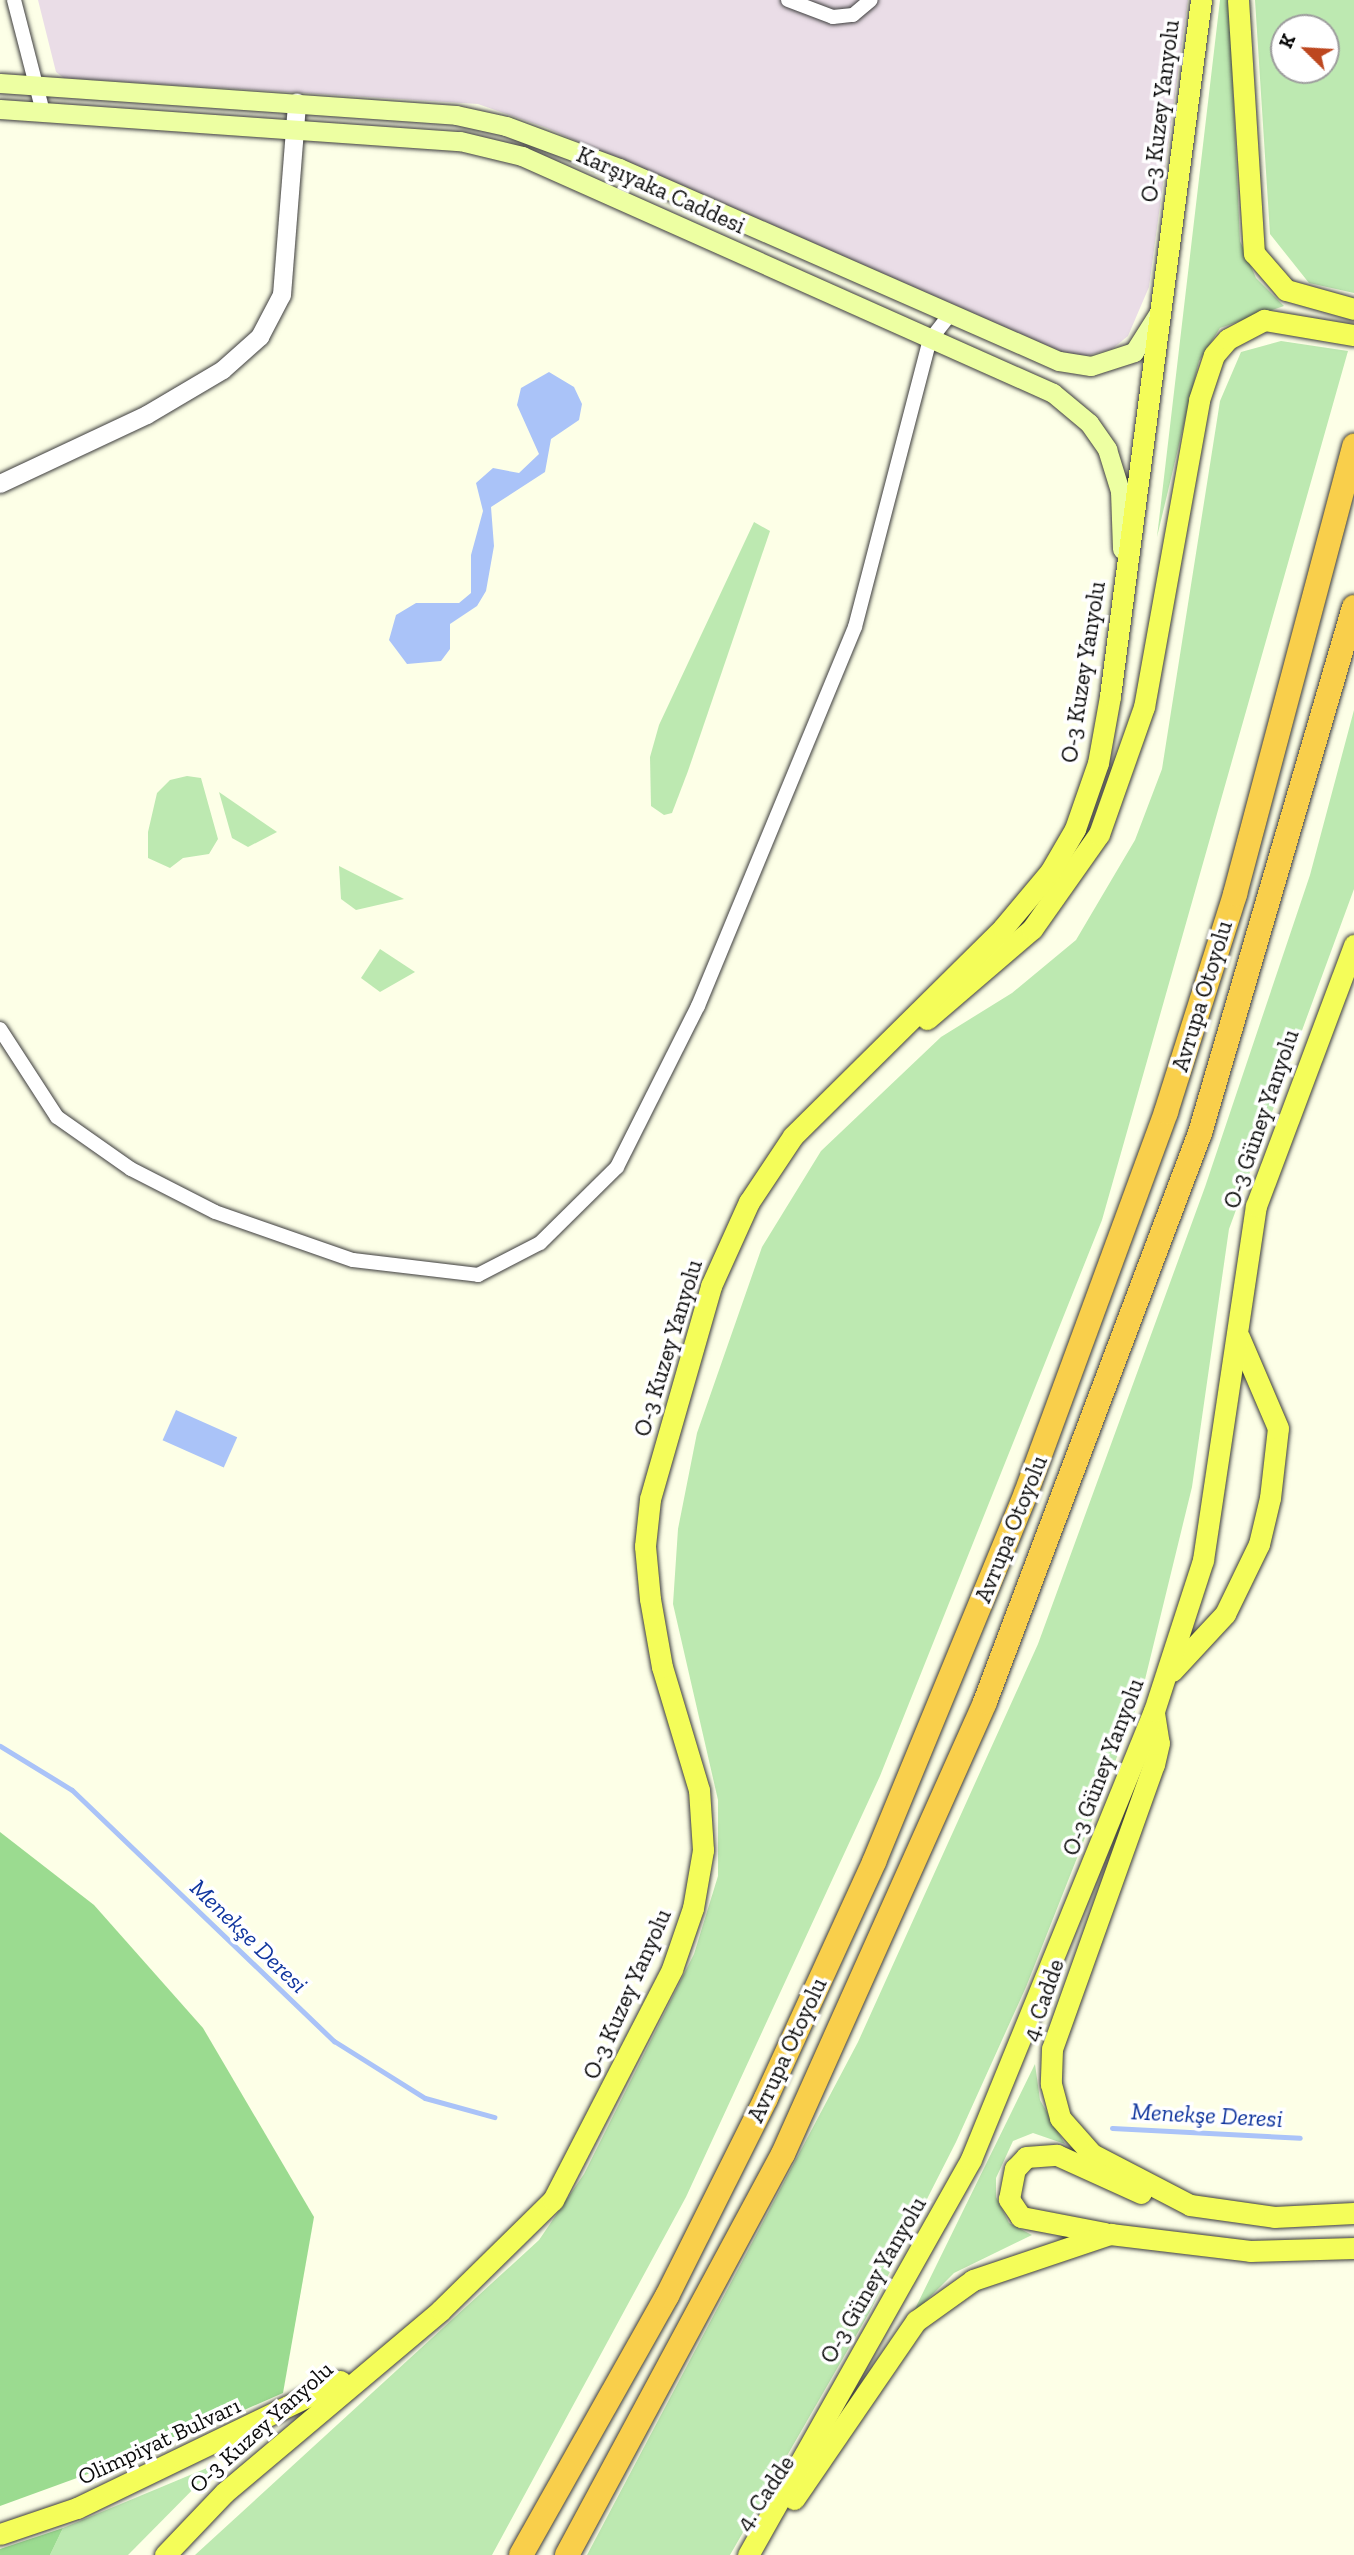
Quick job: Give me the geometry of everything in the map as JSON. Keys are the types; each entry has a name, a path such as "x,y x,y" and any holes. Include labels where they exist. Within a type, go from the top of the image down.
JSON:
{"highway":[{"name":"Avrupa Otoyolu","path":"521,2555 667,2296 766,2098 874,1862 1026,1493 1166,1112 1235,894 1354,446"},
{"name":"Avrupa Otoyolu","path":"568,2555 783,2154 985,1702 1200,1133 1354,607"}],"main road":[{"name":"O-3 Kuzey Yanyolu","path":"164,2555 224,2493 372,2364 441,2309 553,2200 672,1969 693,1908 703,1850 699,1790 662,1667 650,1599 650,1499 711,1286 749,1202 793,1136 1003,928 1050,872 1075,829 1098,763 1123,594 1200,0"},
{"path":"1238,0 1254,253 1286,290 1344,307"},
{"name":"Karşıyaka Caddesi","path":"0,83 456,115 506,126 619,168 948,316 1059,361 1091,366 1135,352 1160,311"},
{"name":"Karşıyaka Caddesi","path":"0,109 460,141 522,156 1052,393 1089,423 1107,449 1120,491 1123,594"},
{"path":"846,1083 1032,929 1098,834 1144,707 1199,400 1214,355 1228,339 1264,320 1354,335"},
{"name":"O-3 Güney Yanyolu","path":"748,2555 971,2159 1154,1711 1199,1581 1236,1322 1267,1170 1354,945"},
{"path":"1166,1677 1225,1614 1259,1544 1270,1498 1278,1428 1249,1374 1236,1322"},
{"name":"4. Cadde","path":"1154,1711 1159,1743 1154,1764 1055,2038 1050,2073 1052,2097 1071,2137 1191,2205 1274,2217 1354,2213"},
{"path":"1110,2234 1021,2217 1009,2199 1014,2169 1026,2157 1057,2155 1132,2190 1191,2205"},
{"name":"4. Cadde","path":"755,2555 916,2321 973,2280 1110,2234 1250,2251 1354,2248"},
{"name":"Olimpiyat Bulvarı","path":"0,2534 77,2508 372,2364"}],"street":[{"path":"14,0 43,112"},
{"path":"788,0 833,17 853,15 871,0"},
{"path":"0,484 147,415 223,370 260,337 282,295 297,103"},
{"path":"0,1029 57,1117 131,1169 215,1212 353,1260 478,1275 540,1243 617,1167 698,1006 855,627 930,340 948,316"}],"shaded area":[{"path":"38,0 1188,0 1149,287 1128,336 1112,349 1070,360 547,128 478,104 64,78 56,72"}],"green space":[{"path":"1220,0 1229,0 1240,241 1256,278 1284,306 1220,328 1199,361 1157,537"},
{"path":"1255,0 1354,0 1354,293 1309,283 1270,234"},
{"path":"1281,341 1348,351 1102,1220 880,1776 686,2197 492,2555 195,2555 539,2240 584,2174 694,1954 718,1876 718,1800 673,1604 678,1529 697,1433 762,1247 821,1151 941,1037 1012,993 1076,940 1135,840 1162,769 1220,401 1241,352"},
{"path":"754,522 770,531 688,771 672,813 664,815 651,806 650,757 659,725"},
{"path":"1354,710 1354,889 1229,1229 1192,1487 1141,1696 1026,1987 956,2142 869,2313 730,2555 587,2555 858,2042 1038,1644 1205,1187 1310,875"},
{"path":"187,776 201,778 218,839 209,854 183,858 170,868 148,858 148,832 157,793 170,780"},
{"path":"219,792 277,832 248,847 232,838"},
{"path":"339,866 404,899 356,910 341,899"},
{"path":"380,949 415,972 380,992 361,978"},
{"path":"0,1832 94,1905 203,2028 314,2217 283,2393 151,2451 0,2506"},
{"path":"1035,2064 1040,2100 1065,2144 1033,2133 1013,2141 996,2178 996,2197 1009,2223 1032,2235 954,2273 912,2315"},
{"path":"219,2463 128,2555 50,2555 63,2528"},
{"path":"63,2528 50,2555 0,2555 0,2549"}],"water":[{"path":"549,372 574,387 582,404 579,420 551,439 545,472 491,507 494,546 486,591 477,606 450,624 450,649 441,661 407,664 389,640 396,615 416,603 459,603 471,593 471,555 483,511 476,483 493,468 519,473 539,454 517,405 521,388"},
{"path":"176,1410 237,1437 224,1467 163,1440"}],"waterway":[{"name":"Menekşe Deresi","path":"0,1746 72,1790 334,2041 425,2098 494,2117"},
{"name":"Menekşe Deresi","path":"1112,2128 1300,2138"}]}
